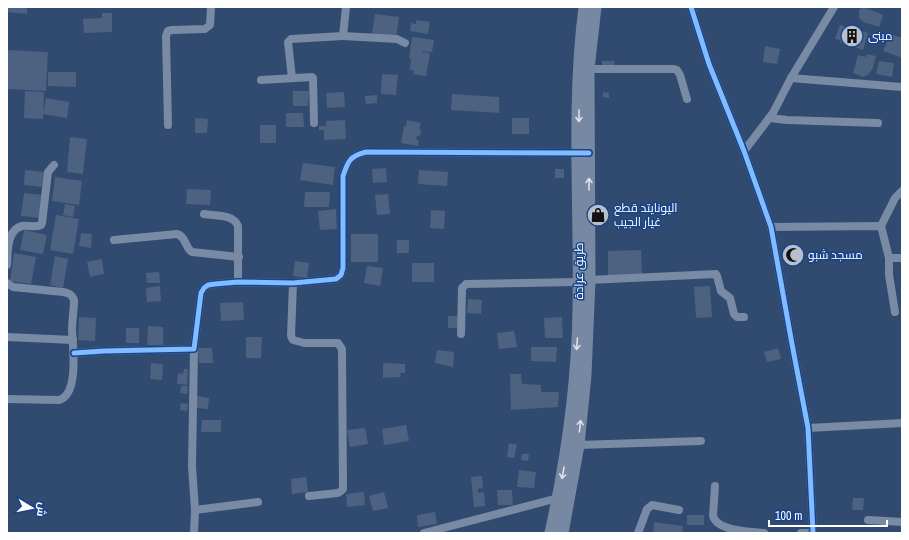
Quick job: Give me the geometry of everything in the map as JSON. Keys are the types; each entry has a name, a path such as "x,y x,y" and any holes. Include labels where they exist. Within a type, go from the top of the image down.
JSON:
{"main road":[{"name":"طريق عرادة","path":"584,153 579,69 585,7"},
{"name":"طريق عرادة","path":"562,533 578,445 585,375 584,153 588,69 595,7"},
{"name":"طريق عرادة","path":"551,533 567,443 574,384 579,309 584,281"}],"street":[{"path":"168,125 166,36 168,31 172,30 204,29 208,27 210,25 211,7"},
{"path":"344,36 346,7"},
{"path":"691,7 709,64 744,151 771,227 808,428 813,533 801,533"},
{"path":"744,151 773,112 791,78 834,7"},
{"path":"292,78 288,42 291,40 344,36 397,40 405,43"},
{"path":"588,69 674,69 677,70 680,75 687,99"},
{"path":"261,80 312,77 314,123"},
{"path":"791,78 902,87"},
{"path":"768,118 878,123"},
{"path":"194,533 195,510 192,466 194,349 201,293 208,284 238,282 293,283 336,279 341,275 343,268 343,176 347,163 356,155 366,152 584,153"},
{"path":"7,265 10,237 14,232 23,226 35,227 41,225 42,223 48,172 54,165"},
{"path":"895,312 889,275 889,258 881,226 895,198 902,191"},
{"path":"204,214 234,219 238,226 238,282"},
{"path":"771,227 881,226"},
{"path":"114,240 177,234 182,236 189,250 192,252 238,257"},
{"path":"889,258 902,258"},
{"path":"461,334 462,288 466,284 584,281 716,274 721,291 730,298 734,314 737,317 744,318"},
{"path":"7,283 13,288 71,294 74,300 72,320 74,353 70,391 64,399 59,400 7,399"},
{"path":"293,283 291,336 293,340 304,343 338,343 342,349 343,489 338,493 309,496"},
{"path":"7,337 73,340"},
{"path":"74,353 194,349"},
{"path":"808,428 902,423"},
{"path":"578,445 701,441"},
{"path":"715,486 714,520 718,524 728,528 764,533"},
{"path":"424,533 558,498"},
{"path":"195,510 258,502"},
{"path":"638,533 647,509 652,505 679,510"},
{"path":"868,520 902,522"}],"building":[{"path":"7,7 27,7 27,14 7,12"},
{"name":"مبنى","path":"863,7 883,15 879,27 863,22 859,18 859,10"},
{"path":"102,13 112,13 112,32 84,33 83,19 102,18"},
{"path":"375,14 399,17 396,37 372,34"},
{"path":"416,20 430,22 428,34 410,31 411,23 416,24"},
{"name":"مبنى","path":"840,25 850,29 852,26 858,30 868,33 863,50 840,42 841,40 835,39"},
{"path":"890,34 902,38 902,58 883,51"},
{"path":"412,37 434,40 432,52 422,51 430,53 426,76 413,74 414,70 410,70 411,59 409,59"},
{"path":"765,46 780,49 777,64 763,62"},
{"path":"7,50 48,52 46,91 7,89"},
{"name":"مبنى","path":"866,54 876,56 873,68 868,75 863,77 853,73 858,55 866,57"},
{"path":"602,61 614,61 615,68 602,68"},
{"name":"مبنى","path":"879,61 894,63 892,77 876,74"},
{"path":"48,72 76,72 76,87 48,86"},
{"path":"382,74 398,75 396,95 381,94"},
{"path":"25,91 44,92 43,119 24,118"},
{"path":"293,91 309,91 308,106 293,106"},
{"path":"344,92 345,107 327,108 326,93"},
{"path":"603,92 609,93 609,98 603,97"},
{"path":"452,94 499,97 499,113 451,110"},
{"path":"377,95 377,103 366,104 365,96"},
{"path":"46,98 69,102 67,118 43,114"},
{"path":"286,113 303,113 304,127 286,127"},
{"path":"195,118 208,119 207,133 195,133"},
{"path":"512,118 529,118 529,134 512,134"},
{"path":"345,120 346,139 324,140 324,130 319,130 319,126 326,126 326,121"},
{"path":"407,120 421,123 419,129 421,129 420,136 417,136 416,140 419,140 418,146 401,143 404,126 406,127"},
{"path":"260,125 276,125 276,143 260,143"},
{"path":"70,137 87,139 83,174 67,172"},
{"path":"303,163 335,167 333,185 300,180"},
{"path":"386,168 387,182 373,183 372,169"},
{"path":"555,169 564,169 564,178 555,178"},
{"path":"25,170 44,172 42,187 24,185"},
{"path":"419,170 448,172 447,186 418,184"},
{"path":"55,177 82,181 79,205 52,201"},
{"path":"187,189 211,190 210,205 186,204"},
{"path":"305,192 330,192 329,207 304,207"},
{"path":"24,193 44,195 42,218 21,216"},
{"path":"388,194 390,214 377,215 375,195"},
{"path":"65,204 75,206 73,217 63,215"},
{"path":"336,209 337,229 320,230 318,211"},
{"path":"431,210 445,211 444,229 430,228"},
{"path":"56,215 79,219 73,254 50,250"},
{"path":"24,230 47,235 43,254 20,250"},
{"path":"81,233 92,234 91,248 79,246"},
{"path":"351,234 378,234 378,262 351,262"},
{"path":"397,240 409,240 409,253 397,253"},
{"path":"641,250 642,275 608,276 608,251"},
{"path":"14,253 36,257 31,284 10,281"},
{"path":"55,256 68,259 63,288 50,285"},
{"path":"102,259 104,274 90,277 87,262"},
{"path":"295,261 309,263 307,278 293,276"},
{"path":"412,263 434,263 434,282 412,282"},
{"path":"367,266 383,268 380,286 364,283"},
{"path":"159,272 160,283 147,283 146,273"},
{"path":"160,286 161,301 147,302 146,288"},
{"path":"710,286 712,317 696,318 694,287"},
{"path":"468,299 482,300 481,314 467,313"},
{"path":"243,302 244,320 221,321 220,303"},
{"path":"448,316 459,316 459,328 448,328"},
{"path":"79,317 96,318 95,341 78,340"},
{"path":"562,317 563,338 545,338 544,318"},
{"path":"148,326 163,327 163,345 147,345"},
{"path":"126,328 139,328 139,343 126,343"},
{"path":"514,331 517,347 499,349 497,333"},
{"path":"246,337 262,337 261,358 246,358"},
{"path":"531,347 557,347 556,362 531,361"},
{"path":"198,348 212,348 213,363 199,363"},
{"path":"778,348 781,359 767,362 764,352"},
{"path":"437,350 454,352 453,367 435,363"},
{"path":"151,363 163,364 162,380 150,379"},
{"path":"383,363 405,364 405,373 400,373 401,377 383,378"},
{"path":"184,369 188,369 187,385 177,384 178,373 183,374"},
{"path":"510,374 521,374 522,384 541,385 541,392 559,392 558,407 511,410"},
{"path":"181,386 188,386 187,394 180,393"},
{"path":"197,396 209,398 208,409 196,408"},
{"path":"181,403 188,404 187,411 180,410"},
{"path":"202,420 221,420 221,432 201,432"},
{"path":"406,425 409,441 384,445 382,429"},
{"path":"365,428 368,444 350,447 347,430"},
{"path":"509,443 517,445 514,458 507,457"},
{"path":"522,454 529,454 528,461 521,460"},
{"path":"519,470 536,472 534,488 517,487"},
{"path":"482,476 483,488 478,489 478,493 484,492 485,506 474,507 471,477"},
{"path":"306,477 308,492 292,494 291,479"},
{"path":"497,490 512,490 513,505 498,505"},
{"path":"364,492 365,505 347,507 346,494"},
{"path":"384,492 388,508 373,511 369,496"},
{"path":"853,498 864,498 863,510 852,510"},
{"path":"435,512 437,524 418,527 417,515"},
{"path":"687,515 704,515 704,525 687,525"},
{"path":"654,522 683,526 682,533 653,533"}],"cycle path":[{"path":"691,7 709,64 744,151 771,227 808,428 813,533"},
{"path":"74,353 194,349 201,293 208,285 238,282 293,283 336,279 341,275 343,268 343,176 346,166 356,155 366,152 589,153"}],"place":[{"name":"مبنى","path":"852,36"},
{"name":"اليونايتد قطع غيار الجيب","path":"598,215"},
{"name":"مسجد شبو","path":"793,255"}]}
